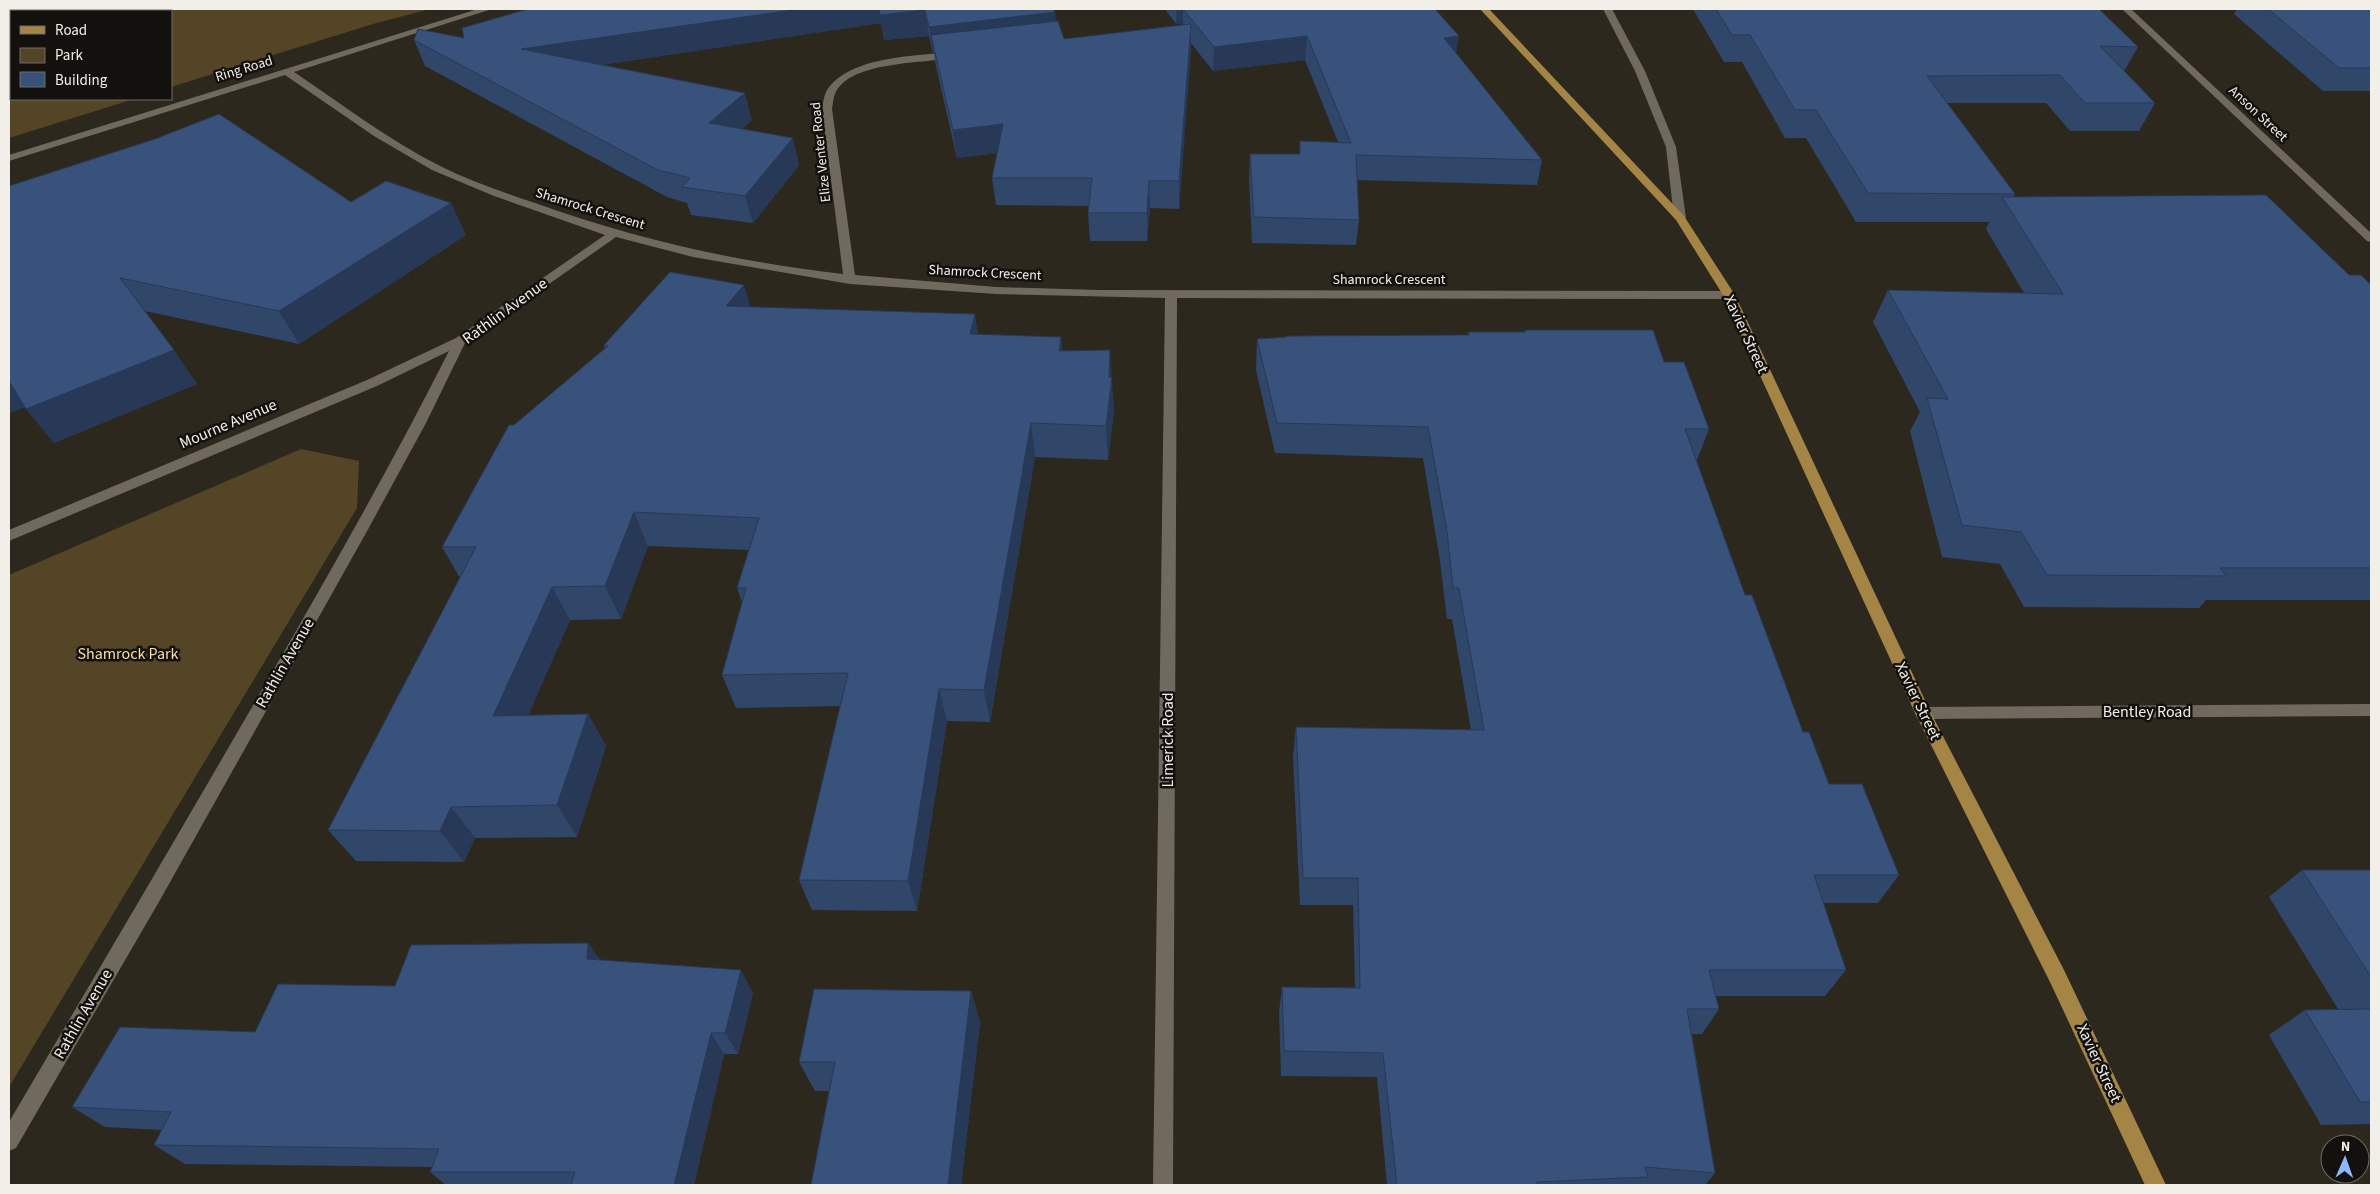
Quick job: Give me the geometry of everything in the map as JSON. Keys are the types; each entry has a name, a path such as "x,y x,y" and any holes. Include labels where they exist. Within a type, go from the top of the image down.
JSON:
{"main road":[{"name":"Xavier Street","path":"1484,9 1680,218 1728,295 1923,713 2057,976 2156,1185"}],"street":[{"name":"Ring Road","path":"9,158 487,9"},
{"name":"Xavier Street","path":"1607,9 1640,72 1671,147 1680,218"},
{"name":"Anson Street","path":"2126,9 2371,239"},
{"name":"Elize Venter Road","path":"850,280 827,109 826,98 830,89 843,77 875,66 966,54"},
{"name":"Shamrock Crescent","path":"285,71 359,122 437,168 525,205 612,235 726,261 850,280 1065,293 1171,295 1728,295"},
{"name":"Rathlin Avenue","path":"9,1142 154,894 359,533 419,423 460,341 612,235"},
{"name":"Limerick Road","path":"1163,1185 1171,295"},
{"name":"Mourne Avenue","path":"9,536 372,382 460,341"},
{"name":"Bentley Road","path":"1923,713 2371,710"}],"green space":[{"path":"430,9 373,24 172,87 172,10 104,10"},
{"path":"9,33 10,100 131,100 9,138"},
{"name":"Shamrock Park","path":"301,449 359,461 357,508 9,1087 9,575"}],"building":[{"path":"528,9 800,9 521,49 745,93 709,123 793,138 745,196 682,187 690,178 658,170 414,40 418,29 464,38 462,28"},
{"path":"879,9 1053,9 1055,12 929,27 925,10 880,15"},
{"path":"1183,9 1435,9 1459,36 1444,38 1542,160 1356,155 1359,220 1254,217 1250,154 1300,154 1300,141 1351,143 1307,36 1214,47"},
{"path":"1716,9 2099,9 2138,47 2100,46 2155,103 2085,103 2060,75 1927,76 2015,194 1868,193 1816,110 1795,110 1750,35 1732,35"},
{"path":"2268,9 2371,9 2371,68 2339,68"},
{"path":"1058,21 1064,39 1191,24 1179,181 1149,181 1147,213 1088,213 1092,178 992,178 1003,124 953,130 931,35"},
{"path":"219,114 351,202 386,181 451,203 279,311 120,278 174,350 26,409 9,381 9,186 155,139"},
{"path":"2266,195 2349,275 2361,275 2371,285 2371,568 2220,568 2226,576 2047,575 2021,532 1962,525 1927,398 1948,399 1888,290 2063,294 2002,197"},
{"path":"670,272 744,285 726,306 975,314 970,334 1061,337 1059,351 1110,350 1109,377 1112,377 1106,426 1031,423 984,690 939,689 908,881 799,880 848,673 722,675 746,588 737,588 759,518 634,512 605,586 552,587 493,716 588,714 557,805 451,807 440,831 328,830 476,547 442,547 509,425 514,425 608,346 604,345"},
{"path":"1525,330 1653,330 1664,362 1684,362 1709,429 1685,429 1745,595 1752,595 1803,732 1809,732 1829,784 1862,784 1899,875 1814,875 1846,970 1709,970 1719,1009 1687,1009 1715,1173 1645,1167 1648,1177 1537,1182 1538,1185 1397,1185 1383,1053 1284,1051 1282,987 1360,988 1358,878 1303,878 1296,727 1484,730 1459,588 1453,588 1447,531 1428,427 1277,423 1257,339 1287,336 1469,335 1469,332 1526,332"},
{"path":"2302,870 2371,870 2371,977"},
{"path":"588,943 587,959 741,970 725,1033 711,1033 674,1185 571,1185 575,1172 430,1172 439,1149 154,1145 171,1112 72,1107 120,1027 255,1032 278,984 395,986 411,945"},
{"path":"814,989 971,991 948,1185 811,1185 835,1062 799,1062"},
{"path":"2371,1009 2371,1102 2360,1102 2305,1010"}]}
